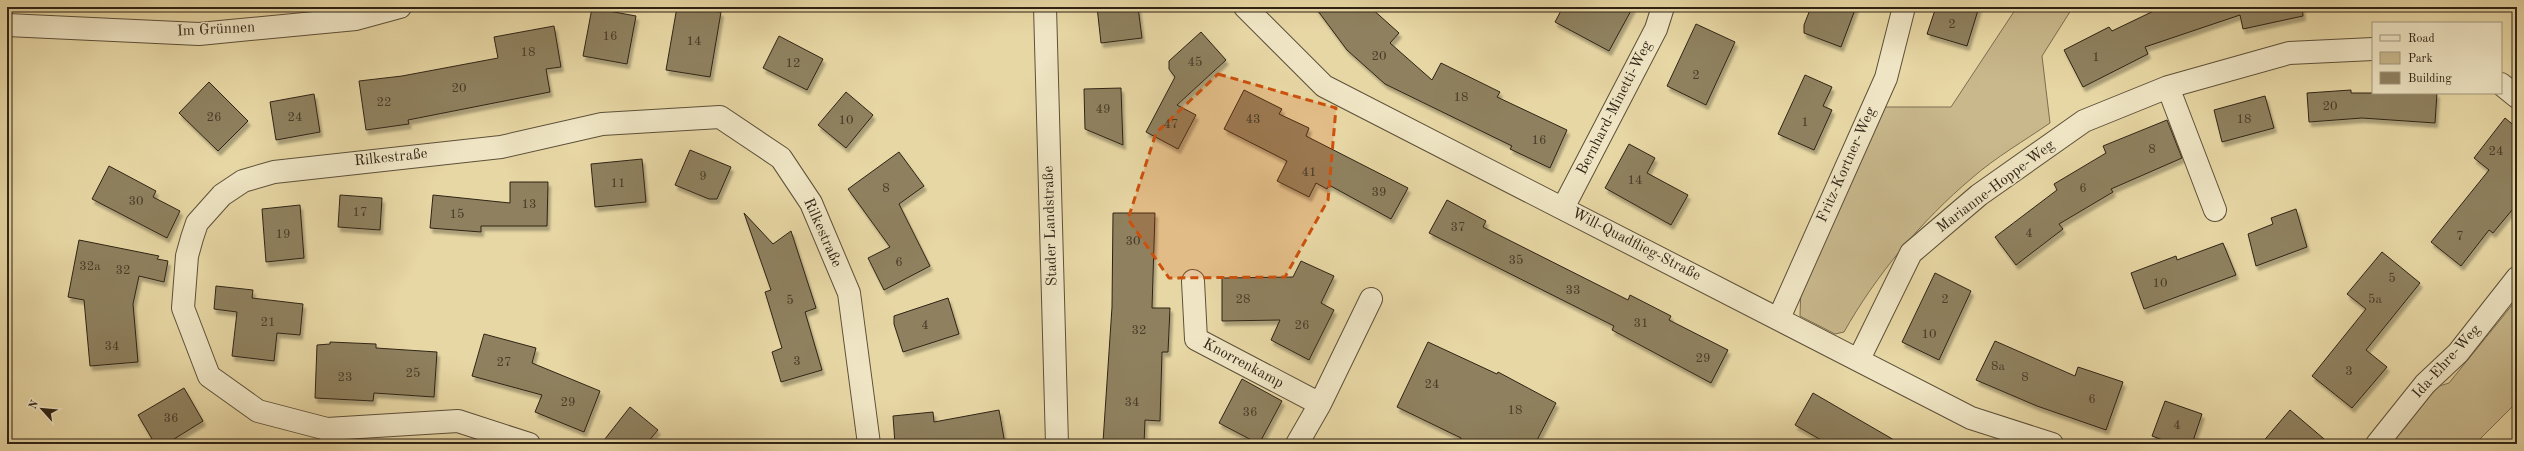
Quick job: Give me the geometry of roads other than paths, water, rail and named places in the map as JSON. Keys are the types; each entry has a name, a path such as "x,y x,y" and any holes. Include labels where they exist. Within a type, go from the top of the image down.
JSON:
{"street":[{"name":"Im Grünnen","path":"7,25 199,34 356,19 400,7"},
{"name":"Stader Landstraße","path":"1045,7 1057,444"},
{"name":"Will-Quadflieg-Straße","path":"1245,7 1324,86 1859,359 1971,418 2052,444"},
{"name":"Bernhard-Minetti-Weg","path":"1563,208 1656,28 1663,7"},
{"name":"Fritz-Kortner-Weg","path":"1779,318 1886,78 1904,7"},
{"name":"Marianne-Hoppe-Weg","path":"1859,359 1911,254 1979,195 2084,120 2168,87 2289,53 2372,49"},
{"path":"2502,85 2517,97"},
{"path":"2168,87 2215,210"},
{"name":"Rilkestraße","path":"529,444 458,422 327,429 258,411 209,376 183,308 187,256 197,223 222,195 243,181 274,172 501,147 602,124 720,117 781,158 811,203 849,293 869,444"},
{"name":"Ida-Ehre-Weg","path":"2377,444 2425,384 2458,353 2517,278"},
{"name":"Knorrenkamp","path":"1193,281 1196,339 1320,404"},
{"path":"1297,444 1320,404 1371,299"}]}
